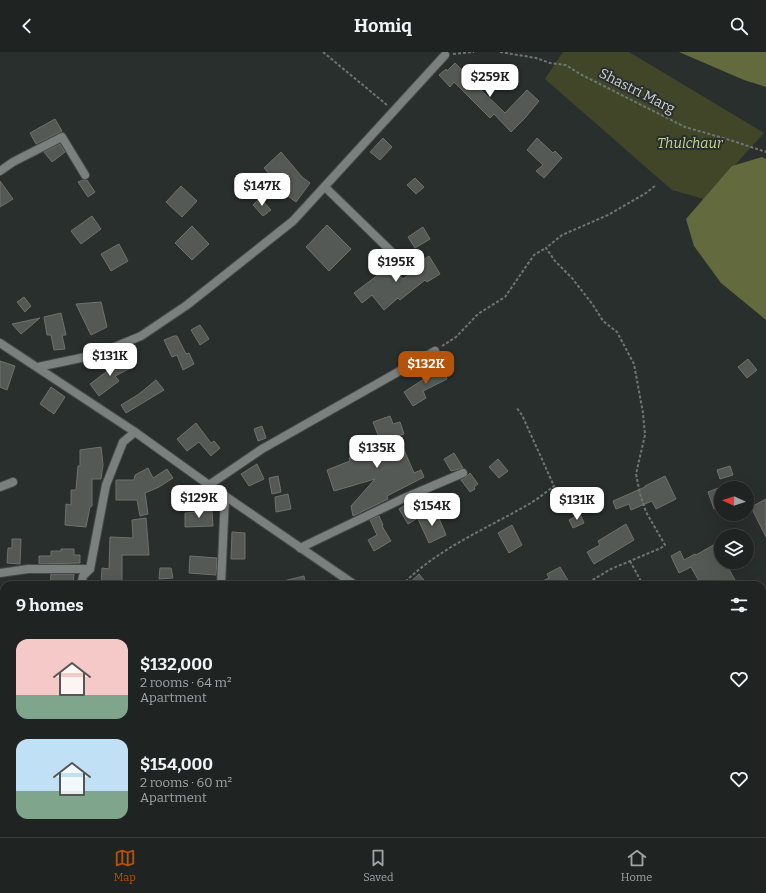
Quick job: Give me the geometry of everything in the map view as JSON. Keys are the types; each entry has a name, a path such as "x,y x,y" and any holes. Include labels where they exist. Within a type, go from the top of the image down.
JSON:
{"street":[{"path":"38,366 94,355 141,336 187,304 293,221 445,55"},
{"path":"0,171 13,162 62,138 85,175"},
{"path":"325,187 397,257"},
{"path":"0,343 38,366 350,581"},
{"path":"209,485 262,449 435,351"},
{"path":"82,581 90,568 106,485 123,442 135,432"},
{"path":"300,548 402,499 463,473"},
{"path":"0,486 13,482"},
{"path":"221,581 225,496"},
{"path":"0,573 28,569 90,568"}],"path":[{"path":"323,52 394,111"},
{"path":"445,55 474,52"},
{"name":"Shastri Marg","path":"500,52 566,65 580,74 685,127 766,152"},
{"path":"435,351 456,337 478,314 505,297 534,255 546,248 562,235 608,215 646,193 656,185"},
{"path":"546,248 555,261 572,278 593,305 603,321 617,332 634,364 644,413 645,435 636,474 640,494 646,512 665,544 661,548 611,569 591,581"},
{"path":"406,581 413,574 442,554 495,522 530,504 554,486 522,415 516,407"},
{"path":"630,561 641,581"}],"green space":[{"name":"Thulchaur","path":"563,52 629,52 764,133 704,199 672,190 545,79"},
{"path":"679,52 766,52 766,87 744,80"},
{"path":"762,157 766,159 766,320 721,283 694,246 686,219 732,166"}],"building":[{"path":"455,63 467,75 469,73 484,87 481,90 505,113 527,90 539,101 511,132 494,114 490,118 454,82 450,87 439,75 446,69 447,71"},
{"path":"55,119 62,131 36,144 30,133"},
{"path":"383,138 392,147 380,160 370,152"},
{"path":"537,138 553,153 555,151 562,158 544,178 536,171 543,165 527,150"},
{"path":"60,144 65,152 52,162 44,152"},
{"path":"281,152 302,177 310,183 296,202 288,196 264,168"},
{"path":"415,178 424,187 416,194 407,185"},
{"path":"87,180 95,192 88,197 78,182"},
{"path":"0,181 13,199 0,207"},
{"path":"181,186 197,201 182,217 166,202"},
{"path":"260,198 271,210 263,216 253,205"},
{"path":"92,216 101,229 81,244 71,231"},
{"path":"327,225 351,249 329,271 306,247"},
{"path":"192,226 209,244 192,260 175,243"},
{"path":"423,227 430,239 415,248 408,237"},
{"path":"119,244 128,261 111,271 101,254"},
{"path":"429,256 440,274 427,282 425,280 400,300 398,298 384,310 372,295 362,303 354,293 378,275 375,273 385,262 393,267 403,279 418,268 416,265"},
{"path":"24,297 31,306 25,312 17,302"},
{"path":"101,302 107,327 91,335 76,304"},
{"path":"61,313 66,335 62,335 65,349 54,350 51,335 47,335 44,317"},
{"path":"40,318 21,334 12,324"},
{"path":"200,325 209,339 200,345 191,330"},
{"path":"177,336 186,354 189,353 194,364 183,370 177,355 172,357 164,340"},
{"path":"126,357 131,368 115,376 119,381 99,396 90,384"},
{"path":"748,359 757,370 747,378 738,367"},
{"path":"0,361 15,366 7,390 0,387"},
{"path":"442,365 447,379 423,391 426,398 413,406 404,392 424,379 422,374"},
{"path":"156,380 164,390 126,413 121,405 139,394"},
{"path":"51,387 65,397 54,414 40,404"},
{"path":"390,416 393,424 400,422 404,434 398,436 414,473 421,470 424,477 387,496 388,499 353,516 351,506 375,479 334,491 327,470 350,461 349,458 356,454 357,457 382,445 373,422"},
{"path":"196,423 211,443 214,441 220,448 211,456 199,442 187,451 177,439"},
{"path":"262,426 266,438 258,441 254,429"},
{"path":"101,447 103,465 101,479 92,479 92,506 90,507 86,527 65,525 66,504 71,505 71,490 76,490 78,466 80,466 80,450"},
{"path":"454,453 463,468 451,471 444,459"},
{"path":"498,459 508,471 499,478 489,467"},
{"path":"257,464 264,479 249,486 241,474"},
{"path":"730,466 733,475 720,479 717,470"},
{"path":"148,468 153,478 167,469 173,478 159,487 145,493 148,514 140,516 137,500 116,500 116,480 134,480 135,475"},
{"path":"470,473 478,484 474,487 475,489 470,492 461,480"},
{"path":"278,476 281,492 272,494 269,478"},
{"path":"665,476 676,499 656,509 652,501 631,510 629,504 616,509 613,501 645,487"},
{"path":"714,490 714,509 708,492"},
{"path":"288,494 291,509 276,512 275,497"},
{"path":"215,496 219,507 212,509 207,502"},
{"path":"766,499 766,537 754,513 754,505"},
{"path":"408,503 418,518 408,524 399,509"},
{"path":"212,511 213,526 185,527 185,513"},
{"path":"436,511 446,535 429,543 418,519"},
{"path":"580,514 584,523 573,528 569,520"},
{"path":"379,516 383,525 382,526 391,541 374,551 368,540 377,535 370,520"},
{"path":"146,518 149,555 122,555 122,581 101,581 102,568 109,569 110,537 133,538 132,520"},
{"path":"626,524 634,540 594,564 587,552 600,545 598,541"},
{"path":"512,525 522,545 509,553 498,533"},
{"path":"232,532 245,533 245,559 231,559"},
{"path":"12,539 21,539 20,564 7,563 8,548 12,548"},
{"path":"714,545 714,569 729,569 735,581 699,581 691,567 679,573 671,556 680,551 684,560 695,554 696,555"},
{"path":"61,549 74,549 74,555 80,555 80,563 39,564 39,556 51,556 51,551 61,551"},
{"path":"190,556 217,558 216,575 189,573"},
{"path":"560,567 568,581 543,581 549,578 547,574"},
{"path":"160,568 171,568 173,578 159,579"},
{"path":"51,574 74,574 73,581 50,581"},
{"path":"419,574 425,581 411,581"},
{"path":"304,576 305,581 283,581"}]}
